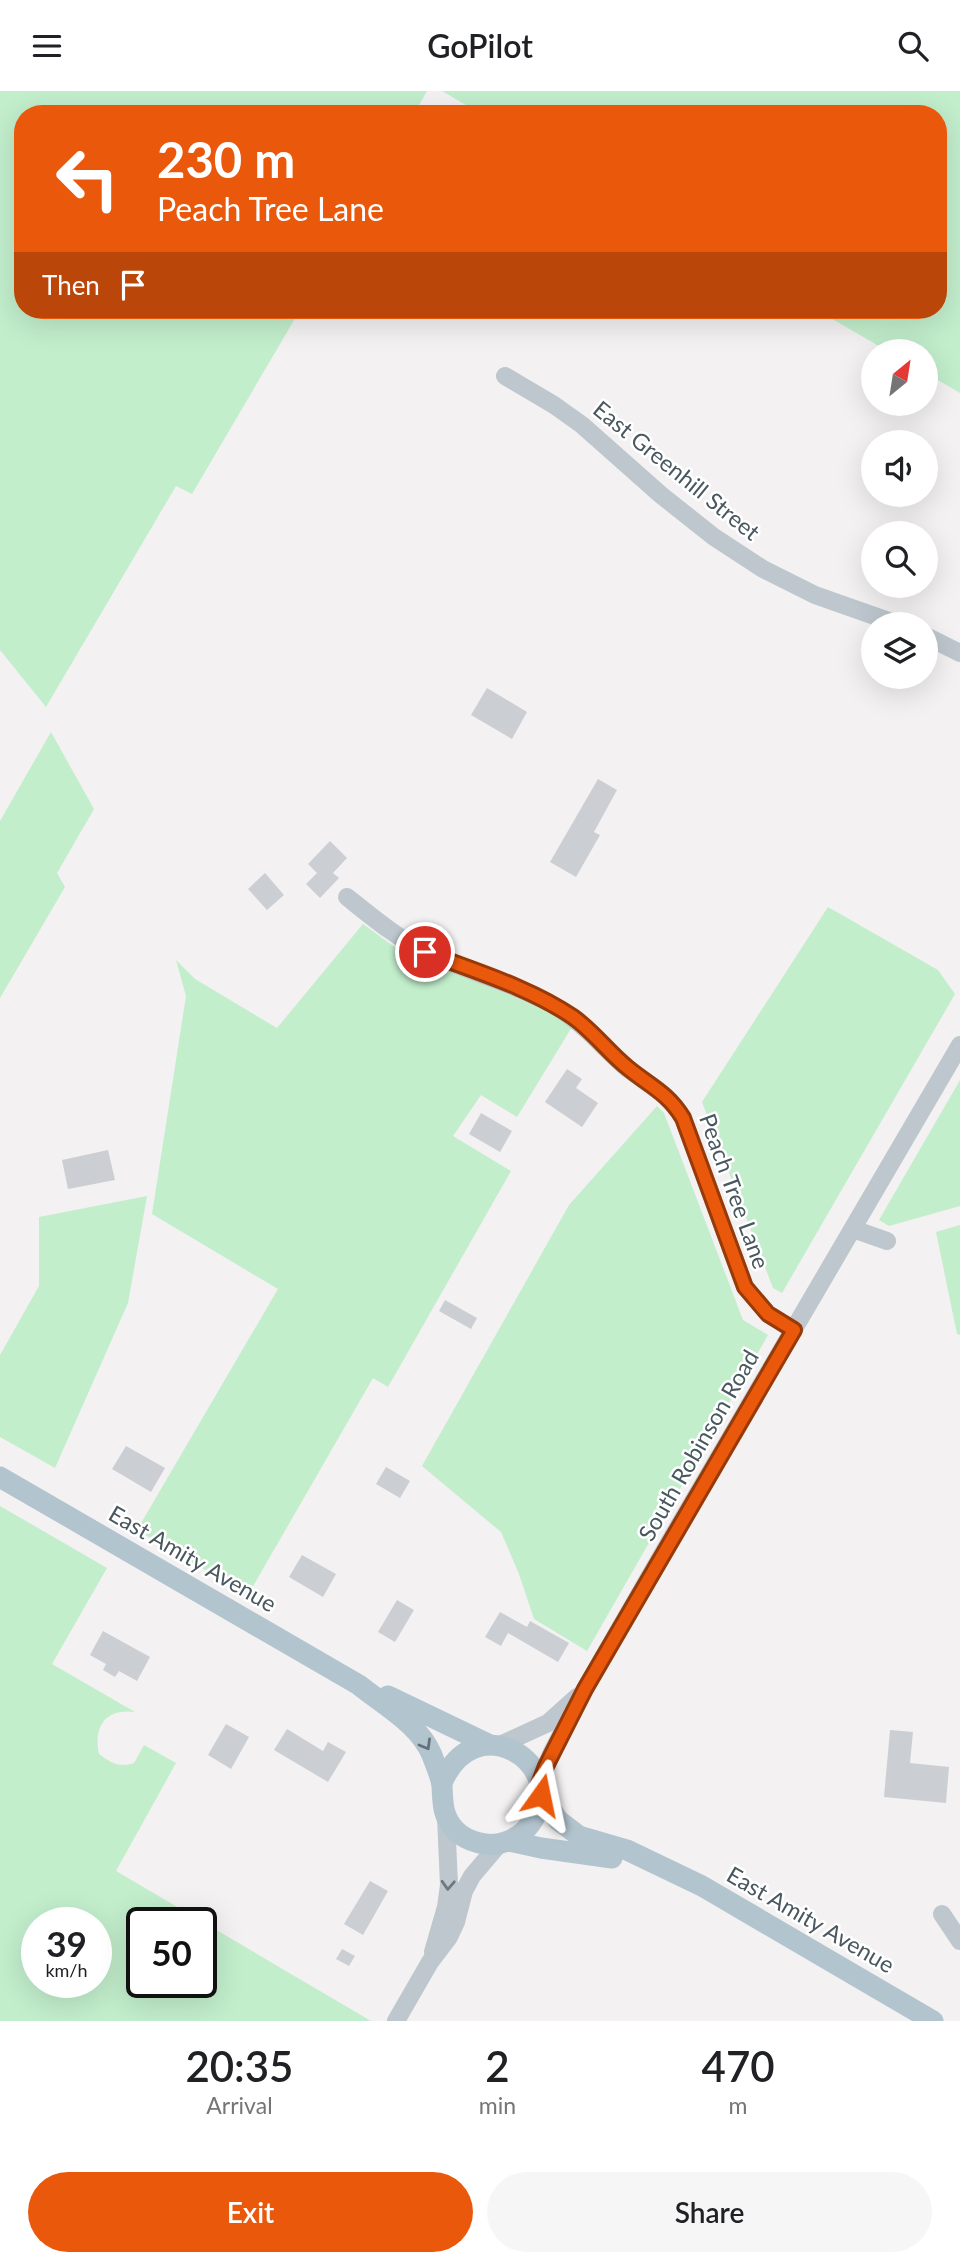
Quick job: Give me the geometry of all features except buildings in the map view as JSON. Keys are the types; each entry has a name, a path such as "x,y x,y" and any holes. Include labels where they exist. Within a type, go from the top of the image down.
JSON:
{"main road":[{"name":"East Amity Avenue","path":"0,1477 359,1685 420,1735 431,1753 442,1783"},
{"name":"East Amity Avenue","path":"359,1685 494,1745"},
{"path":"494,1745 520,1754 531,1765 540,1790 538,1810 531,1825 520,1835 487,1845 470,1840 456,1831 446,1817 441,1800 442,1783 448,1767 460,1755 474,1747 494,1745"},
{"name":"East Amity Avenue","path":"540,1790 558,1820 579,1836 627,1850 730,1901 933,2021"},
{"name":"East Amity Avenue","path":"504,1842 659,1866"}],"street":[{"name":"East Greenhill Street","path":"505,376 582,425 661,495 714,537 763,569 816,595 864,612"},
{"path":"938,642 960,653"},
{"name":"Peach Tree Lane","path":"347,897 394,934 425,952 525,992 575,1019 628,1069 674,1103 683,1118 745,1287 768,1314 794,1330"},
{"name":"South Robinson Road","path":"540,1790 552,1752 585,1689 960,1045"},
{"path":"853,1229 887,1241"},
{"name":"South Robinson Road","path":"494,1745 548,1723 585,1689"},
{"path":"430,1962 446,1907 449,1885 446,1817"},
{"path":"396,2021 430,1962 449,1937 464,1891 472,1876 504,1842"},
{"path":"942,1914 956,1939 960,1941"}],"green space":[{"path":"0,91 427,91 419,105 14,105 14,319 295,319 192,494 176,486 46,707 0,650"},
{"path":"442,91 960,91 960,393 938,380 938,339 867,339 832,319 947,319 947,105 466,105"},
{"path":"51,732 94,809 57,873 65,887 0,998 0,821"},
{"path":"828,907 938,970 955,994 782,1293 773,1288 702,1102"},
{"path":"363,924 400,951 544,1009 572,1027 517,1117 481,1095 453,1136 511,1171 388,1387 373,1378 248,1595 137,1530 278,1289 152,1214 186,996 176,960 195,979 277,1028"},
{"path":"960,1080 960,1206 889,1226 879,1220"},
{"path":"657,1106 664,1113 743,1320 768,1335 587,1651 534,1619 501,1532 422,1466 569,1205"},
{"path":"147,1196 128,1303 55,1468 0,1437 0,1355 39,1286 39,1217"},
{"path":"960,1225 960,1335 957,1334 936,1232"},
{"path":"0,1506 107,1568 52,1664 135,1712 116,1713 104,1721 98,1735 99,1754 115,1764 134,1763 144,1745 176,1763 116,1871 177,1907 126,1907 126,1998 217,1998 217,1930 371,2021 0,2021"}],"route":[{"path":"425,952 554,1006 575,1019 628,1069 674,1103 683,1118 745,1287 768,1314 794,1330 585,1689 546,1766 539,1784 541,1795"}]}
